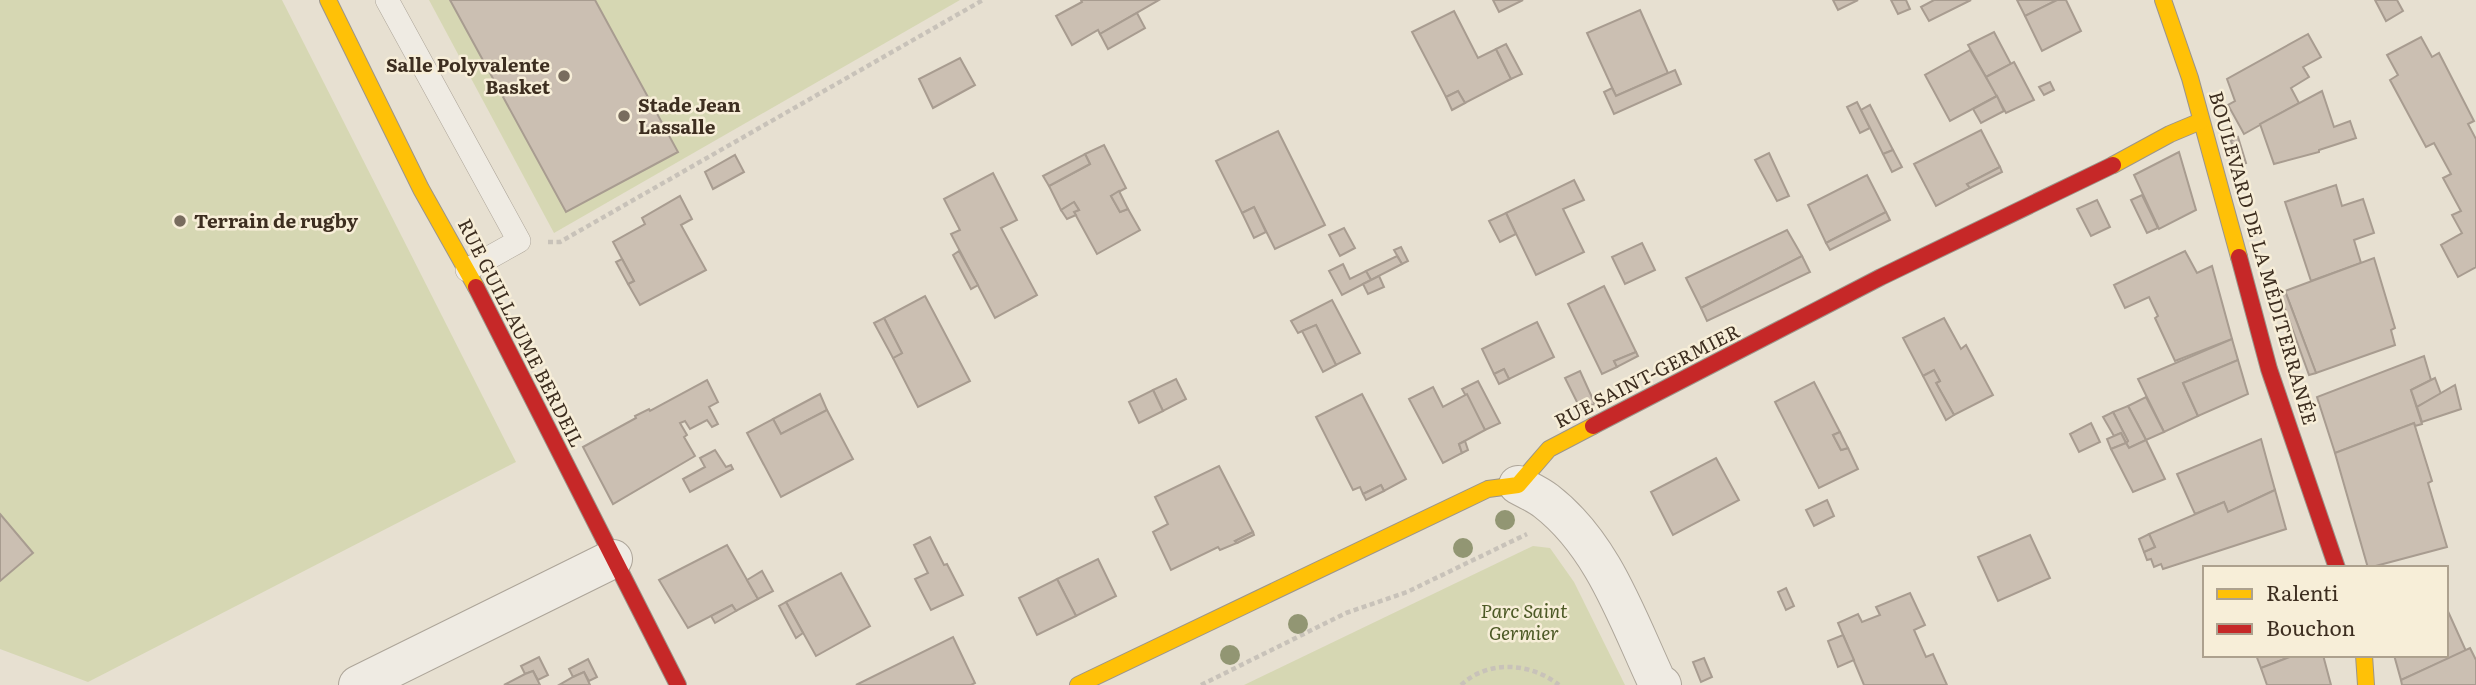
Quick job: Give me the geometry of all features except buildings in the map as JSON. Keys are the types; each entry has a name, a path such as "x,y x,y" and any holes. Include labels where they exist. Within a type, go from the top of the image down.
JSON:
{"street":[{"name":"RUE GUILLAUME BERDEIL","path":"328,0 421,189 467,270 678,685"},
{"name":"BOULEVARD DE LA MÉDITERRANÉE","path":"2163,0 2190,78 2269,369 2336,566"},
{"name":"RUE SAINT-GERMIER","path":"1518,485 1549,449 1997,219 2111,167 2169,132 2201,121"},
{"path":"1078,685 1488,489 1518,485 1544,499 1601,562 1657,682 1662,685"},
{"path":"358,685 613,559"},
{"path":"2364,657 2366,685"}],"lane":[{"path":"387,0 519,241 467,270"}],"path":[{"path":"519,241 561,242 984,0"},
{"path":"1461,685 1494,667 1521,667 1544,673 1559,685"}],"green space":[{"name":"Terrain de rugby","path":"0,0 282,0 516,462 88,682 0,649"},
{"name":"Stade Jean Lassalle","path":"429,0 960,0 554,233"},
{"name":"Parc Saint Germier","path":"1533,546 1550,548 1574,582 1625,685 1244,685"}],"traffic: slow":[{"path":"328,0 421,189 476,287"},
{"path":"2163,0 2190,78 2239,257"},
{"path":"2113,165 2170,134 2201,121"},
{"path":"1078,685 1488,489 1518,485 1549,449 1593,426"},
{"path":"2364,657 2366,685"}],"traffic: jam":[{"path":"1593,426 1881,277 2113,165"},
{"path":"2239,257 2269,369 2336,566"},
{"path":"476,287 678,685"}],"place":[{"name":"Salle Polyvalente Basket","path":"564,76"},
{"name":"Stade Jean Lassalle","path":"624,116"},
{"name":"Terrain de rugby","path":"180,221"}]}
